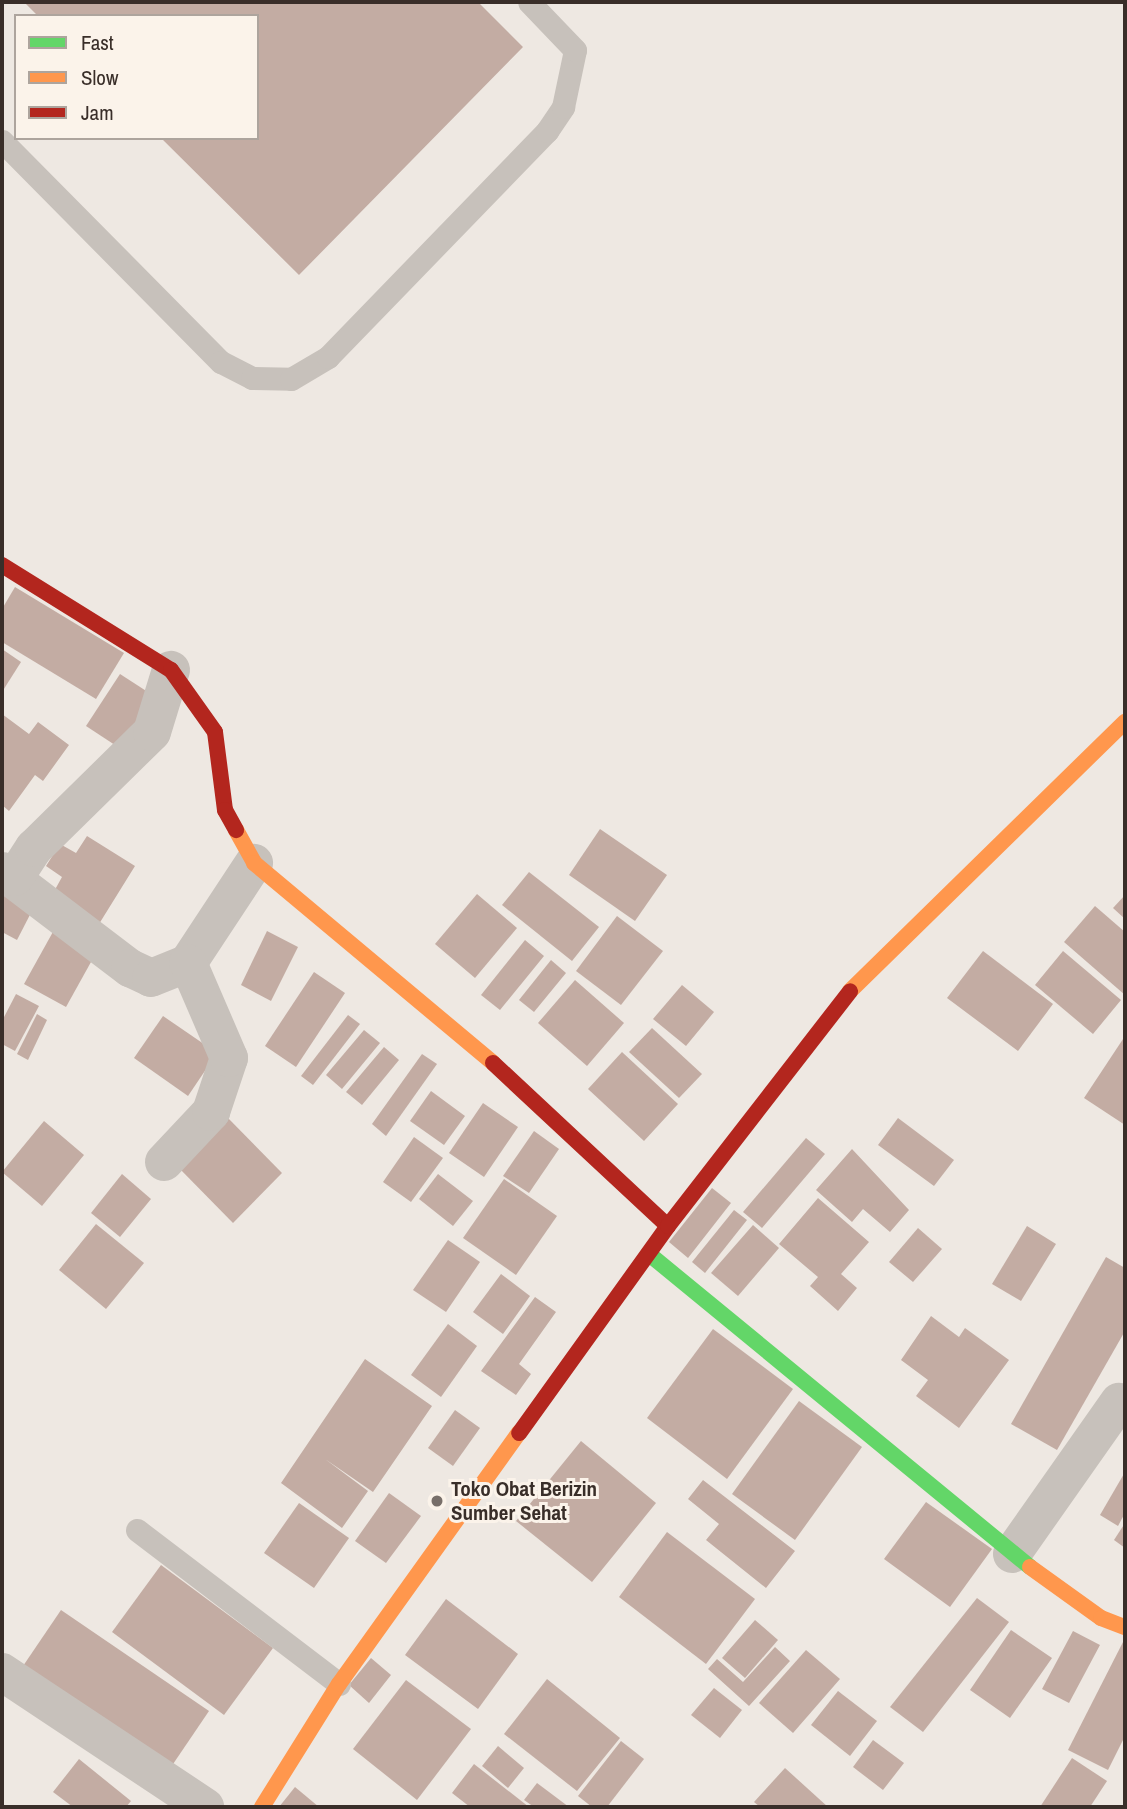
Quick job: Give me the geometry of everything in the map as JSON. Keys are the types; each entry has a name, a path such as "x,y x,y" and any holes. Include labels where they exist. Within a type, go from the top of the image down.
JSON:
{"street":[{"path":"2,565 171,670 215,732 225,810 254,863 522,1088 668,1226"},
{"path":"171,670 152,732 8,874 130,968 151,978 188,963 254,863"},
{"path":"262,1807 339,1684 668,1226 855,985 1125,722"},
{"path":"164,1162 211,1112 229,1058 188,963"},
{"path":"649,1254 1012,1553 1101,1618 1125,1627"},
{"path":"1012,1553 1119,1402"},
{"path":"2,1672 205,1807"}],"lane":[{"path":"2,141 221,362 251,378 291,379 328,357 547,131 563,107 575,50 529,2"},
{"path":"137,1530 339,1684"}],"building":[{"path":"24,2 478,2 523,47 299,275 163,140 259,140 259,14 36,14"},
{"path":"15,587 124,653 96,699 2,642 2,609"},
{"path":"2,649 21,662 2,692"},
{"path":"120,674 154,696 121,749 86,726"},
{"path":"2,714 29,734 38,722 69,745 43,781 35,775 9,811 2,805"},
{"path":"600,829 667,875 635,921 569,875"},
{"path":"87,836 135,866 99,924 52,895 62,877 46,866 60,844 76,853"},
{"path":"529,872 599,927 572,961 502,905"},
{"path":"2,888 35,905 17,940 2,932"},
{"path":"477,894 517,928 475,978 435,944"},
{"path":"1125,895 1125,919 1113,908"},
{"path":"1095,906 1125,932 1125,995 1064,942"},
{"path":"617,916 663,951 621,1005 576,971"},
{"path":"54,930 96,953 66,1007 24,984"},
{"path":"267,931 298,947 271,1001 241,985"},
{"path":"525,940 544,956 500,1010 481,995"},
{"path":"983,951 1053,1004 1018,1051 947,998"},
{"path":"1063,951 1121,1000 1093,1034 1035,985"},
{"path":"551,960 566,973 534,1012 519,1000"},
{"path":"314,972 345,993 296,1067 265,1046"},
{"path":"575,980 624,1023 587,1066 538,1023"},
{"path":"682,985 714,1012 686,1046 653,1019"},
{"path":"16,994 39,1006 15,1051 2,1044 2,1021"},
{"path":"37,1014 47,1020 28,1060 17,1054"},
{"path":"348,1015 360,1024 313,1085 301,1076"},
{"path":"163,1016 217,1053 188,1096 134,1058"},
{"path":"652,1028 702,1074 679,1098 629,1052"},
{"path":"364,1030 380,1043 342,1089 326,1075"},
{"path":"1125,1036 1125,1125 1084,1098"},
{"path":"384,1047 399,1060 362,1105 346,1092"},
{"path":"622,1052 678,1104 644,1141 588,1089"},
{"path":"422,1054 437,1064 386,1136 372,1124"},
{"path":"431,1091 465,1116 444,1145 410,1121"},
{"path":"483,1103 518,1127 484,1177 449,1153"},
{"path":"228,1118 282,1173 233,1223 178,1167"},
{"path":"898,1118 954,1160 934,1186 878,1145"},
{"path":"44,1121 84,1155 42,1206 2,1172"},
{"path":"534,1131 559,1149 529,1193 503,1176"},
{"path":"414,1137 443,1158 411,1202 383,1182"},
{"path":"806,1138 825,1154 762,1228 743,1212"},
{"path":"852,1149 909,1210 890,1232 863,1209 852,1222 816,1190"},
{"path":"122,1174 151,1199 120,1237 91,1213"},
{"path":"438,1174 473,1201 453,1226 419,1199"},
{"path":"504,1179 557,1216 516,1275 463,1238"},
{"path":"712,1188 731,1203 688,1258 669,1242"},
{"path":"818,1198 869,1242 841,1274 857,1288 838,1311 810,1286 818,1277 779,1244"},
{"path":"734,1210 747,1220 705,1273 692,1262"},
{"path":"96,1224 144,1263 106,1309 59,1270"},
{"path":"753,1225 779,1248 738,1296 711,1273"},
{"path":"1027,1226 1056,1244 1021,1301 992,1284"},
{"path":"918,1228 942,1249 913,1282 889,1262"},
{"path":"448,1240 480,1262 446,1312 413,1290"},
{"path":"1106,1257 1125,1268 1125,1331 1057,1450 1011,1424"},
{"path":"501,1274 530,1296 503,1334 473,1312"},
{"path":"535,1297 556,1312 519,1364 531,1374 516,1395 481,1371"},
{"path":"931,1316 959,1337 965,1328 1009,1360 959,1428 916,1396 928,1380 901,1360"},
{"path":"448,1324 477,1346 441,1397 411,1375"},
{"path":"713,1329 793,1389 727,1479 647,1418"},
{"path":"365,1359 432,1406 373,1492 325,1459 368,1491 342,1528 281,1483"},
{"path":"799,1401 862,1447 795,1540 732,1494"},
{"path":"455,1410 480,1428 453,1466 428,1448"},
{"path":"581,1441 656,1503 592,1582 516,1521"},
{"path":"1125,1472 1125,1513 1118,1526 1100,1515"},
{"path":"703,1480 795,1551 766,1588 706,1540 719,1524 688,1499"},
{"path":"389,1493 421,1516 386,1563 355,1541"},
{"path":"926,1502 992,1549 950,1607 884,1559"},
{"path":"299,1503 349,1538 314,1588 264,1553"},
{"path":"1125,1523 1125,1548 1114,1540"},
{"path":"667,1532 755,1599 706,1664 619,1597"},
{"path":"161,1565 273,1648 224,1715 112,1632"},
{"path":"977,1598 1009,1622 923,1732 890,1707"},
{"path":"446,1599 518,1654 478,1709 405,1655"},
{"path":"61,1610 209,1711 169,1770 21,1669"},
{"path":"755,1620 778,1640 745,1678 722,1658"},
{"path":"1011,1630 1052,1658 1010,1718 970,1690"},
{"path":"1073,1631 1100,1645 1069,1703 1042,1689"},
{"path":"1123,1642 1125,1736 1108,1770 1068,1750"},
{"path":"775,1647 790,1661 749,1706 708,1669 717,1659 743,1682"},
{"path":"806,1650 840,1679 793,1733 759,1703"},
{"path":"371,1658 391,1675 369,1703 349,1685"},
{"path":"547,1679 620,1738 577,1791 504,1734"},
{"path":"406,1680 471,1729 417,1800 353,1749"},
{"path":"714,1688 742,1710 720,1738 691,1715"},
{"path":"838,1691 877,1721 850,1756 811,1725"},
{"path":"873,1740 904,1763 883,1790 853,1767"},
{"path":"621,1741 644,1759 607,1807 592,1807 578,1796"},
{"path":"498,1746 524,1768 508,1788 482,1766"},
{"path":"1072,1758 1107,1781 1090,1807 1040,1807"},
{"path":"79,1759 131,1801 126,1807 73,1807 53,1792"},
{"path":"474,1764 529,1807 470,1807 452,1793"},
{"path":"785,1768 828,1807 760,1807 754,1802"},
{"path":"537,1783 569,1807 534,1807 524,1800"},
{"path":"295,1787 319,1807 279,1807"}],"traffic: fast":[{"path":"649,1254 1030,1567"}],"traffic: slow":[{"path":"850,991 1125,722"},
{"path":"236,830 254,863 493,1063"},
{"path":"262,1807 339,1684 519,1433"},
{"path":"1030,1567 1101,1618 1125,1627"}],"traffic: jam":[{"path":"2,565 171,670 215,732 225,810 236,830"},
{"path":"668,1226 850,991"},
{"path":"493,1063 668,1226 519,1433"}],"place":[{"name":"Toko Obat Berizin Sumber Sehat","path":"437,1501"}]}
